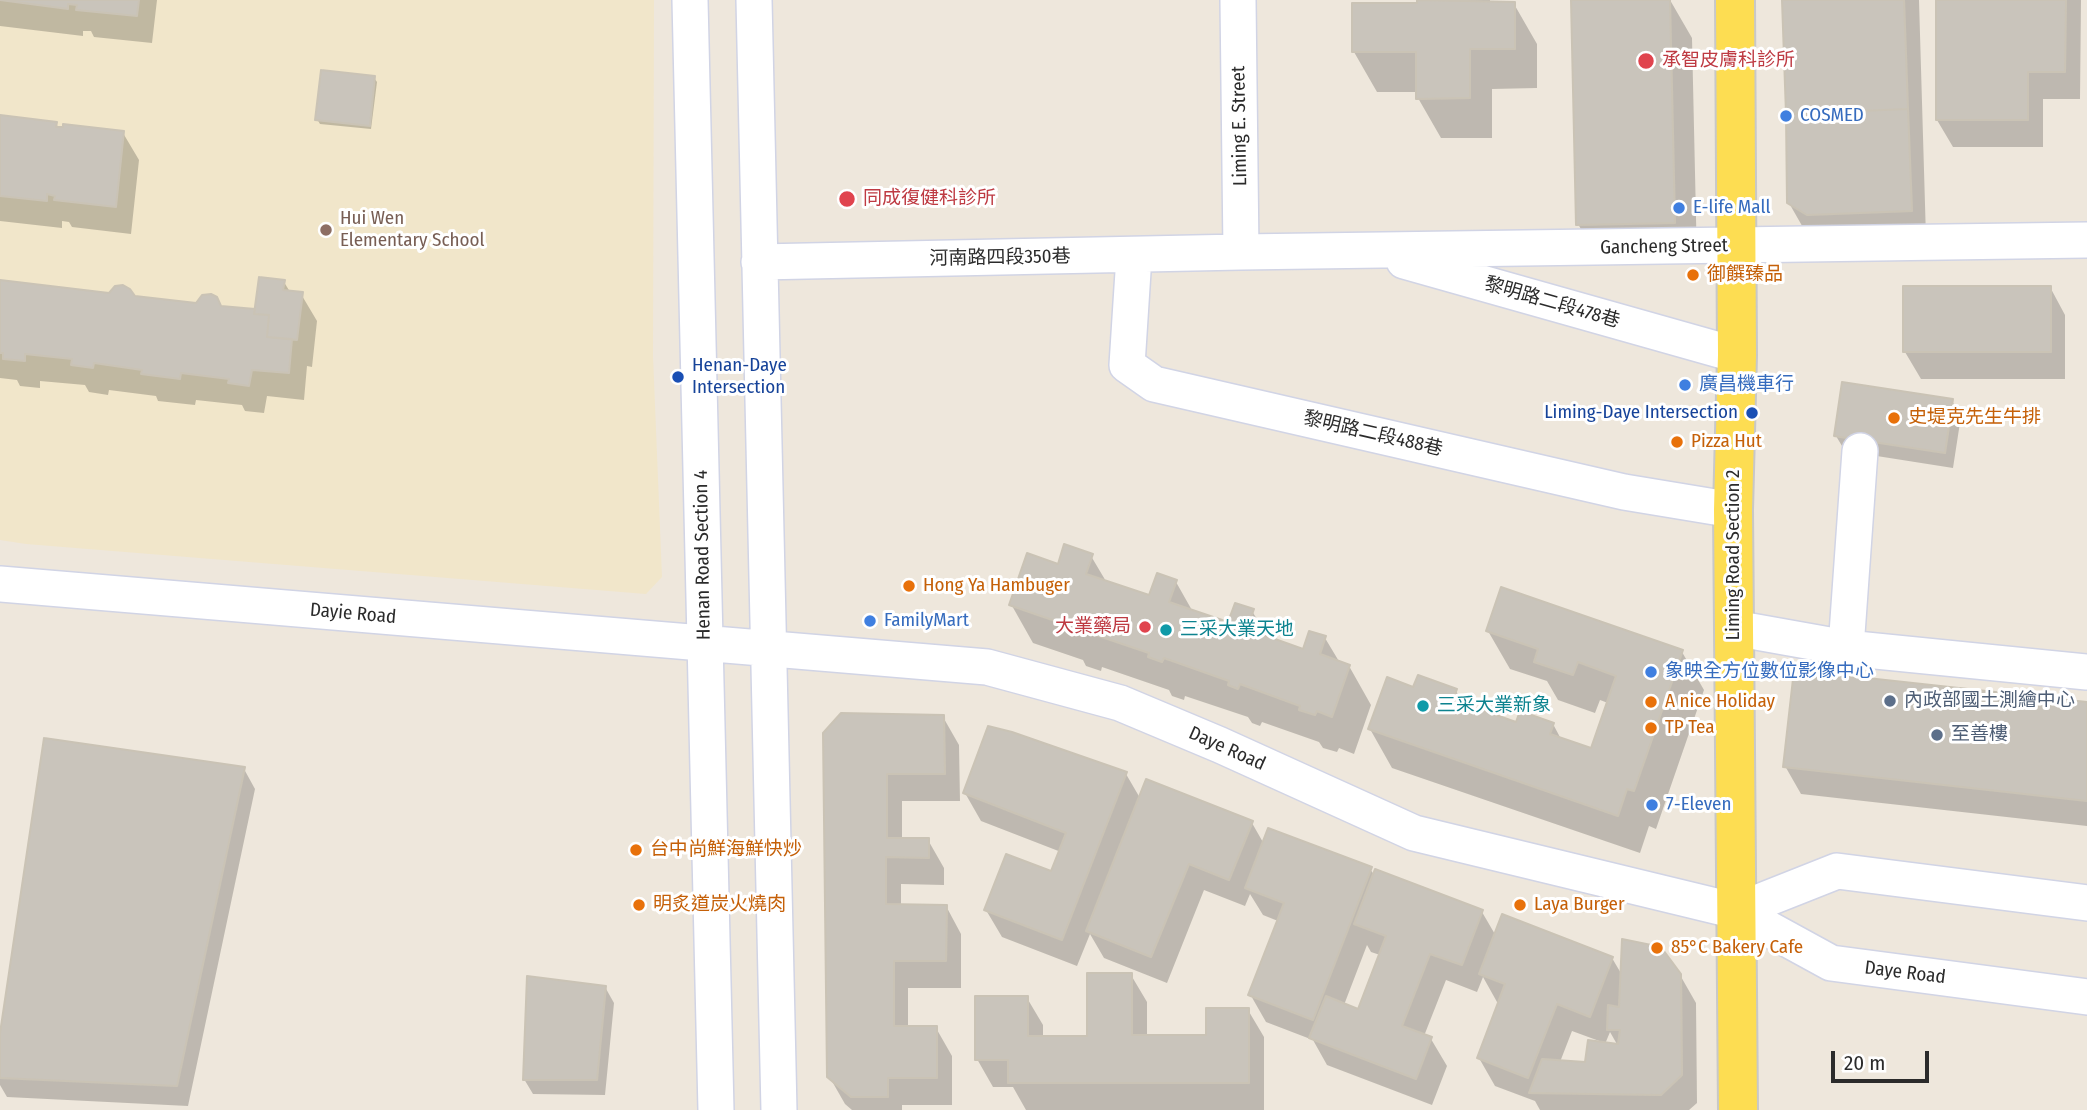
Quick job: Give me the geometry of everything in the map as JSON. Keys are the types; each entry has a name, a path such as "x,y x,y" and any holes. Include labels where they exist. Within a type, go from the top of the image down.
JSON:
{"main road":[{"name":"Liming Road Section 2","path":"1735,0 1737,355 1733,510 1738,1110"}],"street":[{"name":"Henan Road Section 4","path":"690,0 716,1110"},
{"path":"754,0 779,1110"},
{"name":"Liming E. Street","path":"1238,0 1241,252"},
{"name":"Gancheng Street","path":"1241,252 1736,246 2086,233"},
{"name":"黎明路二段478巷","path":"1367,251 1737,355"},
{"name":"河南路四段350巷","path":"760,262 1241,252"},
{"name":"黎明路二段488巷","path":"1134,256 1126,365 1154,384 1624,492 1733,510"},
{"path":"1846,648 1860,451"},
{"name":"Dayie Road","path":"1,587 705,644"},
{"path":"1734,628 1846,648 2087,672"},
{"name":"Daye Road","path":"705,644 987,667 1107,699 1208,740 1414,833 1737,911 1831,963 2087,997"},
{"path":"1737,911 1837,871 2087,903"}],"shaded area":[{"name":"Hui Wen Elementary School","path":"0,0 654,0 653,356 662,577 646,594 0,540"}],"building":[{"path":"0,0 139,0 137,16 76,10 77,5 68,4 68,9"},
{"path":"1417,0 1515,2 1515,49 1470,49 1470,98 1416,99 1416,52 1352,52 1352,3 1417,3"},
{"path":"1571,0 1670,0 1675,223 1576,225"},
{"path":"1782,0 1904,0 1908,109 1786,114"},
{"path":"1936,0 2066,0 2065,72 2028,72 2028,120 1936,120"},
{"path":"321,70 375,76 370,126 315,120"},
{"path":"1908,109 1912,211 1807,215 1787,203 1786,114"},
{"path":"0,115 57,122 56,127 63,127 63,124 124,131 116,207 54,200 55,196 47,194 47,201 0,196"},
{"path":"259,277 285,280 283,290 303,292 297,340 267,337 269,315 254,314"},
{"path":"0,280 109,293 115,286 123,285 135,296 196,303 202,295 211,294 217,297 221,306 255,309 254,314 269,315 267,337 292,339 289,373 252,370 249,386 228,383 229,379 181,373 180,379 141,374 142,370 94,363 93,368 71,365 72,359 25,354 25,361 3,359 3,353 0,353"},
{"path":"1903,286 2051,286 2051,352 1903,352"},
{"name":"史堤克先生牛排","path":"1842,382 1953,399 1945,453 1834,436"},
{"name":"三采大業天地","path":"1064,544 1093,554 1086,574 1149,595 1157,573 1177,580 1169,602 1228,622 1235,603 1254,609 1247,629 1303,649 1309,631 1326,636 1320,654 1350,665 1332,717 1317,711 1315,715 1299,710 1300,706 1240,684 1238,689 1228,685 1229,681 1164,658 1162,662 1148,657 1149,653 1081,630 1079,634 1062,628 1064,624 1009,605 1027,553 1058,564"},
{"name":"三采大業新象","path":"1501,587 1683,650 1634,791 1627,789 1618,816 1368,729 1387,677 1413,687 1418,675 1457,689 1453,700 1516,722 1520,711 1554,723 1550,734 1591,748 1616,676 1578,662 1573,675 1534,662 1538,649 1486,631"},
{"name":"至善樓","path":"1794,670 2087,702 2087,801 1783,767"},
{"path":"841,713 944,715 945,774 887,774 887,838 929,838 929,858 886,857 886,904 947,905 946,961 894,961 894,1026 937,1026 937,1078 888,1078 888,1097 851,1097 827,1077 823,733"},
{"path":"988,726 1127,772 1062,940 984,910 1006,854 1051,871 1066,833 963,793"},
{"path":"44,738 245,767 177,1086 0,1078 0,1033"},
{"path":"1146,779 1253,821 1229,880 1189,864 1151,957 1086,931"},
{"path":"1268,828 1372,867 1313,1020 1248,995 1284,903 1245,888"},
{"path":"1375,869 1483,910 1462,965 1430,954 1402,1026 1432,1037 1416,1079 1309,1038 1326,996 1358,1009 1386,936 1354,924"},
{"path":"1502,914 1613,957 1590,1017 1557,1004 1528,1078 1477,1058 1505,984 1479,974"},
{"path":"1622,939 1661,947 1681,974 1682,1075 1661,1095 1529,1093 1542,1059 1585,1062 1588,1040 1618,1044 1620,1030 1607,1030 1608,1005 1619,1007"},
{"path":"1087,973 1132,973 1132,1035 1206,1035 1206,1008 1249,1008 1249,1083 1008,1083 1008,1060 975,1060 975,996 1028,996 1028,1036 1087,1036"},
{"path":"527,976 606,986 597,1080 523,1080"}],"place":[{"name":"承智皮膚科診所","path":"1646,61"},
{"name":"COSMED","path":"1786,116"},
{"name":"同成復健科診所","path":"847,199"},
{"name":"E-life Mall","path":"1679,208"},
{"name":"Hui Wen Elementary School","path":"326,230"},
{"name":"御饌臻品","path":"1693,275"},
{"name":"Henan-Daye Intersection","path":"678,377"},
{"name":"廣昌機車行","path":"1685,385"},
{"name":"Liming-Daye Intersection","path":"1752,413"},
{"name":"史堤克先生牛排","path":"1894,418"},
{"name":"Pizza Hut","path":"1677,442"},
{"name":"Hong Ya Hambuger","path":"909,586"},
{"name":"FamilyMart","path":"870,621"},
{"name":"大業藥局","path":"1145,627"},
{"name":"三采大業天地","path":"1166,630"},
{"name":"象映全方位數位影像中心","path":"1651,672"},
{"name":"內政部國土測繪中心","path":"1890,701"},
{"name":"A nice Holiday","path":"1651,702"},
{"name":"三采大業新象","path":"1423,706"},
{"name":"TP Tea","path":"1651,728"},
{"name":"至善樓","path":"1937,735"},
{"name":"7-Eleven","path":"1652,805"},
{"name":"台中尚鮮海鮮快炒","path":"636,850"},
{"name":"明炙道炭火燒肉","path":"639,905"},
{"name":"Laya Burger","path":"1520,905"},
{"name":"85°C Bakery Cafe","path":"1657,948"}]}
